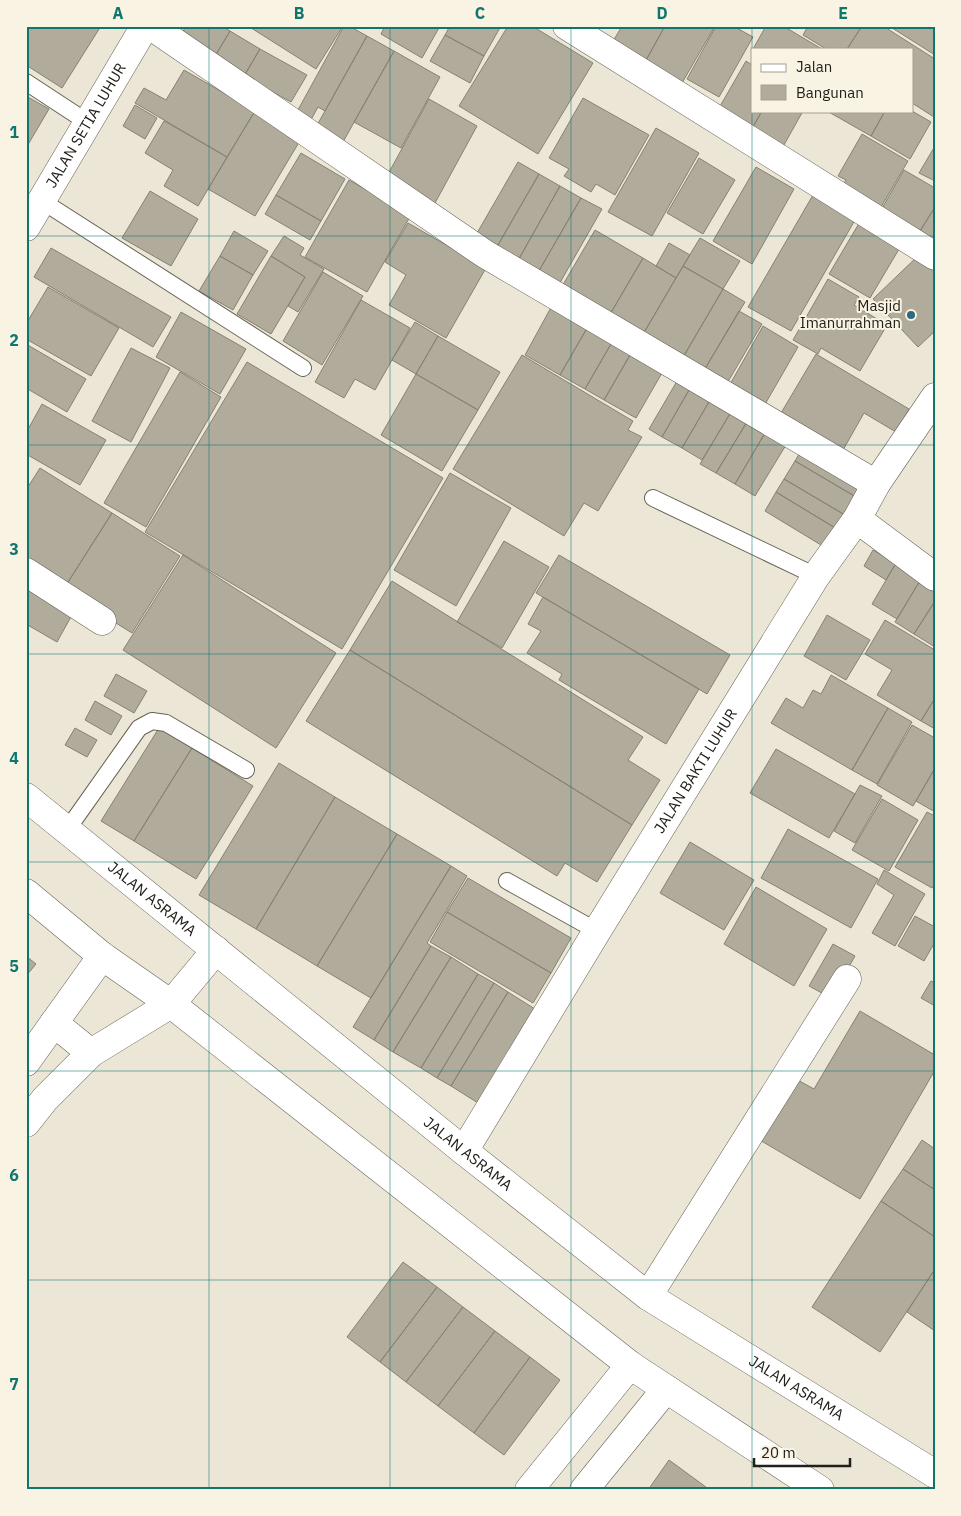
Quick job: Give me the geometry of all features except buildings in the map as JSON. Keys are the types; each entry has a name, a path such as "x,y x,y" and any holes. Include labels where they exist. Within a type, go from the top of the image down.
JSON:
{"main road":[{"name":"JALAN SETIA LUHUR","path":"26,227 145,26"},
{"path":"151,26 485,254 876,484"},
{"path":"567,26 935,256"},
{"name":"JALAN BAKTI LUHUR","path":"464,1152 596,931 816,576 857,520 876,484 935,397"},
{"path":"857,520 935,577"},
{"path":"26,572 102,621"},
{"name":"JALAN ASRAMA","path":"26,797 464,1152 648,1296 935,1474"},
{"path":"26,893 102,956 171,1004 630,1365 820,1490"},
{"path":"26,1123 45,1099 91,1052 171,1004 216,950"},
{"path":"26,1062 102,956"},
{"path":"648,1296 847,979"},
{"path":"54,1023 91,1052"},
{"path":"529,1490 630,1365"},
{"path":"584,1490 666,1390"}],"lane":[{"path":"26,82 87,122"},
{"path":"42,201 303,368"},
{"path":"653,498 816,576"},
{"path":"67,830 139,728 152,721 166,723 246,770"},
{"path":"507,881 596,931"}],"place":[{"name":"Masjid Imanurrahman","path":"911,315"}]}
